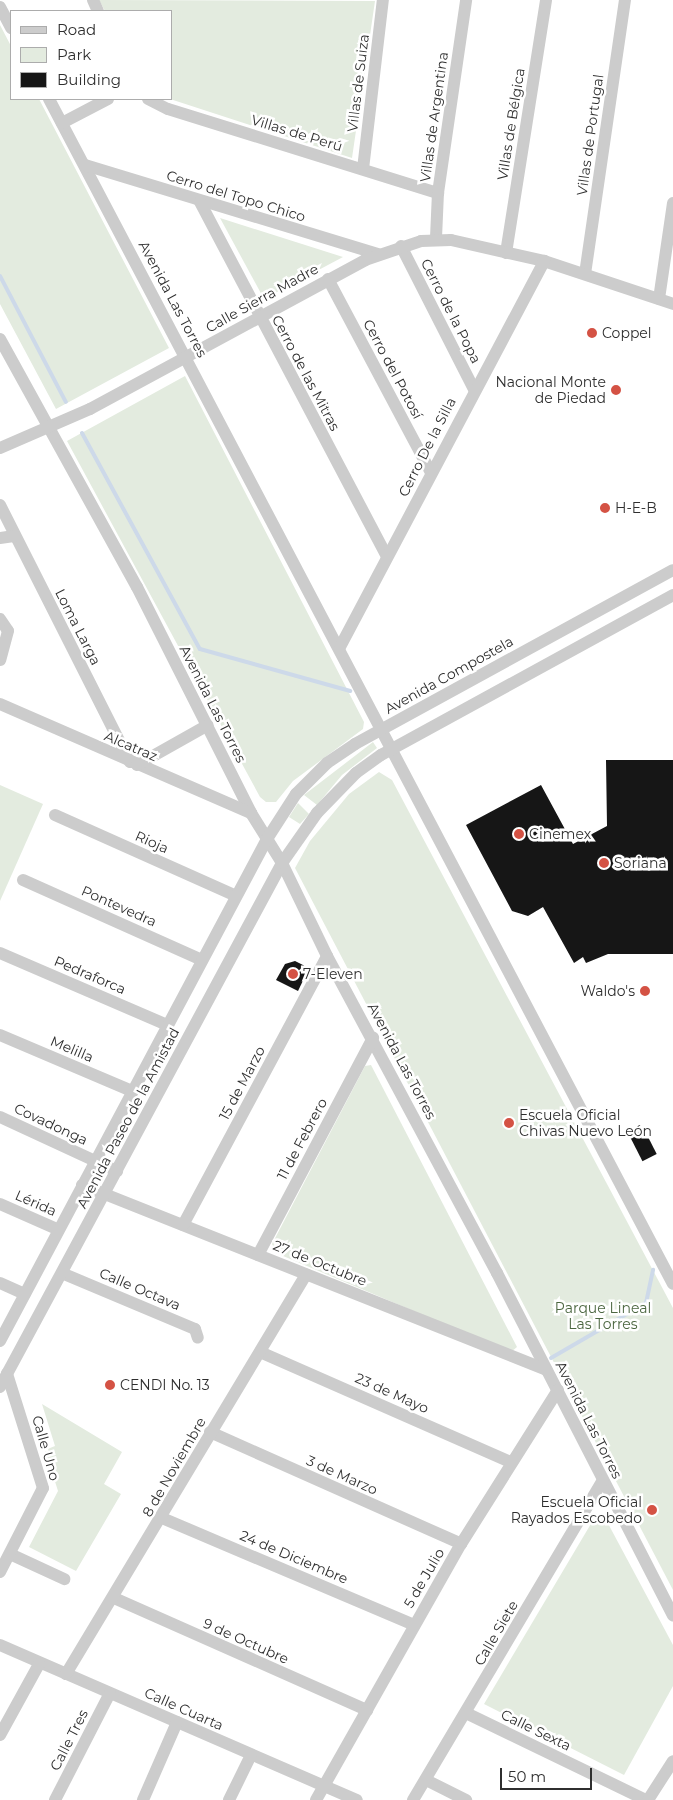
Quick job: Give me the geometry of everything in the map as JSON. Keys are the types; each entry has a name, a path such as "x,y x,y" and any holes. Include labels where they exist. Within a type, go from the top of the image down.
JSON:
{"street":[{"name":"Villas de Suiza","path":"363,169 383,0"},
{"name":"Villas de Argentina","path":"436,238 438,193 466,0"},
{"name":"Villas de Bélgica","path":"506,253 546,0"},
{"name":"Villas de Portugal","path":"585,274 625,0"},
{"path":"0,7 10,26"},
{"name":"Avenida Las Torres","path":"50,100 340,647 673,1284"},
{"path":"62,123 106,100"},
{"name":"Villas de Perú","path":"150,100 168,109 438,193"},
{"name":"Cerro del Topo Chico","path":"85,165 200,202 378,254"},
{"name":"Cerro de las Mitras","path":"200,202 387,557"},
{"path":"659,299 673,203"},
{"path":"436,238 544,261 673,304"},
{"name":"Calle Sierra Madre","path":"0,448 48,426 90,410 328,278 378,254 436,238"},
{"name":"Cerro de la Popa","path":"402,246 474,389"},
{"name":"Cerro De la Silla","path":"340,647 474,389 544,261"},
{"name":"Cerro del Potosí","path":"328,278 431,473"},
{"name":"Avenida Las Torres","path":"0,339 4,358 48,426 208,725 251,813 282,863 326,956 373,1038 558,1390 673,1615"},
{"name":"Loma Larga","path":"0,505 14,536 133,763"},
{"path":"0,538 14,536"},
{"name":"Avenida Compostela","path":"267,839 309,780 345,750 673,570"},
{"path":"282,863 332,796 356,773 393,748 673,595"},
{"path":"0,619 8,631 0,660"},
{"path":"568,626 578,646"},
{"name":"Alcatraz","path":"0,704 251,813"},
{"path":"133,763 208,725"},
{"name":"Rioja","path":"55,814 236,896"},
{"name":"Avenida Paseo de la Amistad","path":"0,1341 267,839"},
{"name":"Avenida Paseo de la Amistad","path":"0,1387 64,1274 104,1194 282,863"},
{"name":"Pontevedra","path":"23,880 202,960"},
{"name":"Pedraforca","path":"0,953 167,1025"},
{"name":"15 de Marzo","path":"183,1225 326,956"},
{"name":"Melilla","path":"0,1035 132,1092"},
{"name":"11 de Febrero","path":"258,1254 373,1038"},
{"name":"Covadonga","path":"0,1117 117,1171"},
{"name":"27 de Octubre","path":"82,1185 547,1370"},
{"name":"Lérida","path":"0,1204 59,1230"},
{"name":"Calle Octava","path":"64,1274 191,1327 197,1331 198,1338"},
{"name":"8 de Noviembre","path":"66,1674 162,1518 210,1432 306,1274"},
{"path":"0,1283 25,1294"},
{"name":"23 de Mayo","path":"260,1352 511,1462"},
{"name":"Calle Uno","path":"0,1572 43,1488 7,1374"},
{"name":"5 de Julio","path":"316,1800 461,1544 558,1390"},
{"name":"3 de Marzo","path":"210,1432 461,1544"},
{"name":"Calle Siete","path":"413,1800 603,1480"},
{"name":"24 de Diciembre","path":"162,1518 414,1625"},
{"path":"10,1554 64,1579"},
{"name":"9 de Octubre","path":"114,1598 367,1710"},
{"name":"Calle Cuarta","path":"0,1645 38,1664 66,1674 357,1800"},
{"path":"0,1736 38,1664"},
{"name":"Calle Tres","path":"55,1800 110,1693"},
{"name":"Calle Sexta","path":"466,1713 647,1800"},
{"path":"142,1800 177,1722"},
{"path":"229,1800 251,1755"},
{"path":"647,1800 673,1761"},
{"path":"426,1780 466,1800"}],"green space":[{"path":"99,0 375,1 352,158 172,100 172,10 104,10"},
{"path":"0,25 10,44 10,100 40,100 169,348 56,409 0,304"},
{"path":"220,218 343,257 264,299"},
{"path":"185,376 364,722 363,729 293,781 276,802 266,802 260,797 67,441"},
{"path":"373,742 377,748 342,775 317,805 304,795"},
{"name":"Parque Lineal Las Torres","path":"379,772 392,780 673,1308 673,1590 295,868 310,841 349,794"},
{"path":"0,785 43,804 0,901"},
{"path":"298,803 309,814 300,824 289,817"},
{"path":"371,1065 517,1347 511,1352 276,1253 272,1244 365,1066"},
{"path":"42,1404 122,1452 104,1484 121,1494 76,1571 29,1547 58,1491 45,1450 55,1446"},
{"path":"604,1516 673,1645 673,1686 624,1775 484,1704 595,1517"}],"building":[{"name":"Soriana","path":"606,760 673,760 673,954 608,954 586,963 583,957 574,963 543,907 528,916 512,911 466,825 541,785 573,844 607,826"},
{"name":"7-Eleven","path":"295,961 309,968 298,991 276,980 285,964"},
{"path":"644,1129 657,1154 642,1161 630,1136"}],"waterway":[{"path":"0,276 66,402"},
{"path":"82,433 200,649 350,691"},
{"path":"551,1358 646,1303 653,1270"}],"place":[{"name":"Coppel","path":"592,333"},
{"name":"Nacional Monte de Piedad","path":"616,390"},
{"name":"H-E-B","path":"605,508"},
{"name":"Cinemex","path":"519,834"},
{"name":"Soriana","path":"604,863"},
{"name":"7-Eleven","path":"293,974"},
{"name":"Waldo's","path":"645,991"},
{"name":"Escuela Oficial Chivas Nuevo León","path":"509,1123"},
{"name":"CENDI No. 13","path":"110,1385"},
{"name":"Escuela Oficial Rayados Escobedo","path":"652,1510"}]}
